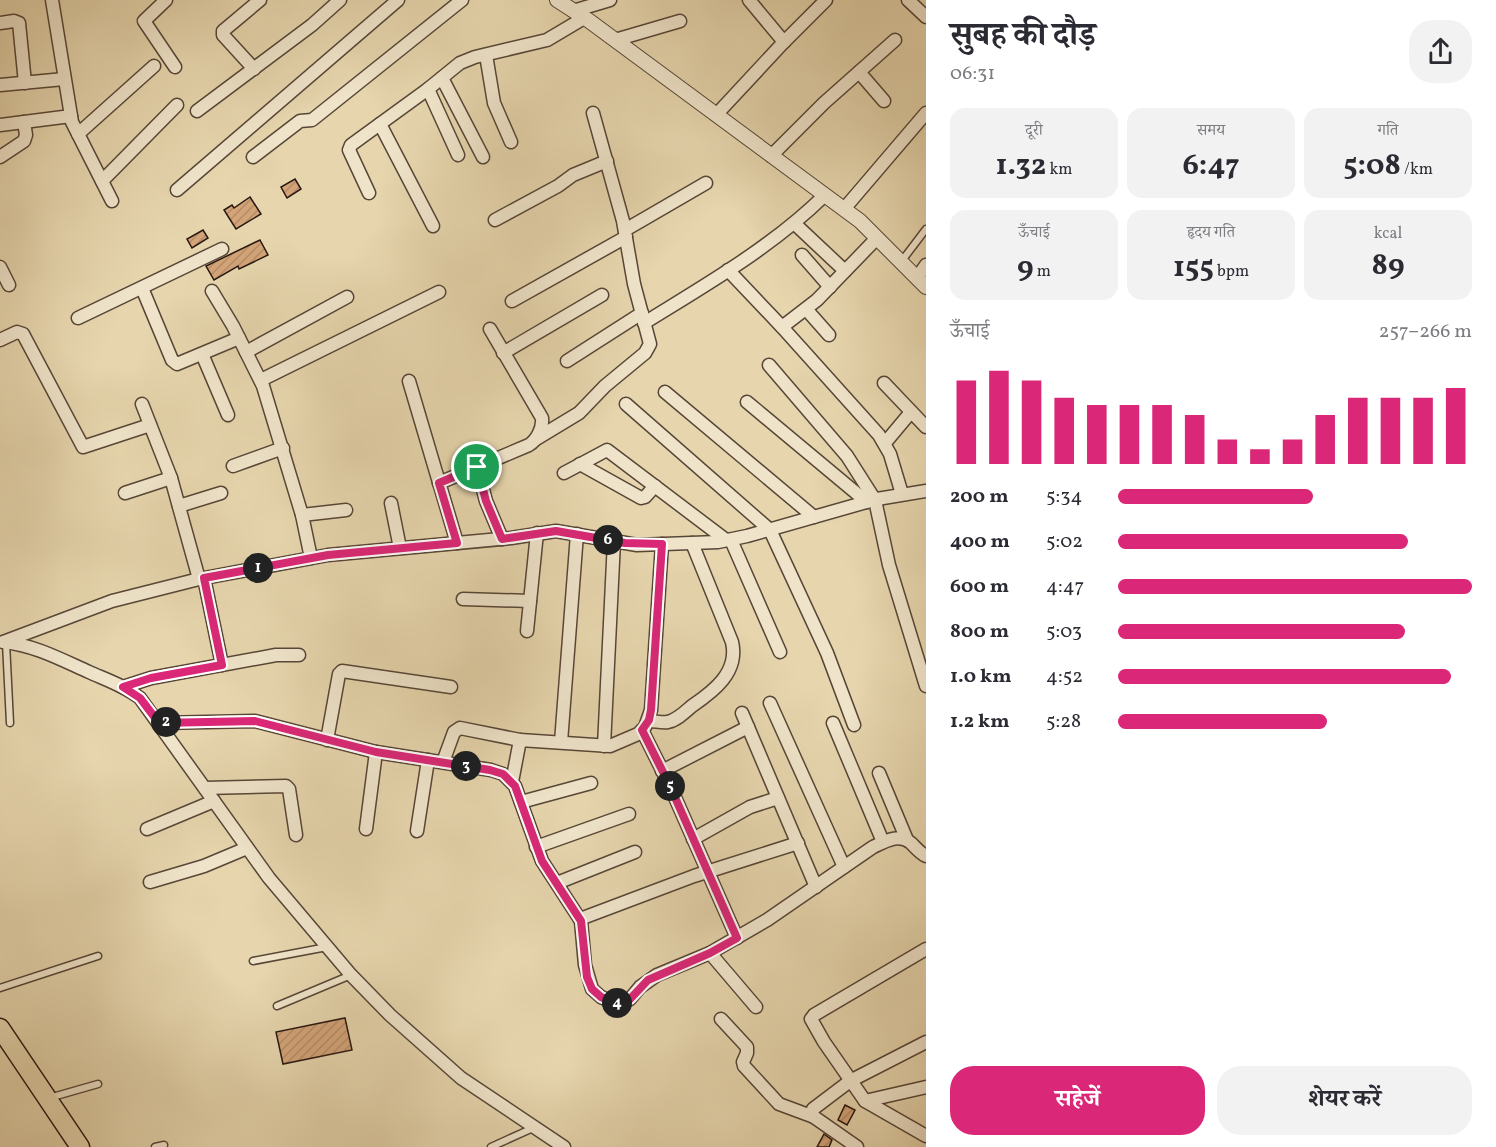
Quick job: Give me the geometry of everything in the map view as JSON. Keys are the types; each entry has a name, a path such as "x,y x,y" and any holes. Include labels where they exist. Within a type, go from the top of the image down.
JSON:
{"main road":[{"path":"0,1028 80,1147"}],"street":[{"path":"52,0 71,116 112,201"},
{"path":"166,0 144,21 175,68"},
{"path":"254,69 223,31 260,0"},
{"path":"197,111 312,25 340,0"},
{"path":"177,190 398,0"},
{"path":"253,157 300,120 312,120 462,0"},
{"path":"557,0 615,40 860,221 922,283"},
{"path":"369,192 349,150 351,145 467,60 547,40 578,14 610,0"},
{"path":"749,0 784,42"},
{"path":"716,115 826,0"},
{"path":"908,0 926,17"},
{"path":"0,23 14,21 19,23 25,83"},
{"path":"615,40 680,21"},
{"path":"771,156 824,103 895,40"},
{"path":"486,55 494,103 511,142"},
{"path":"78,134 154,66"},
{"path":"859,72 884,101"},
{"path":"442,78 483,157"},
{"path":"0,85 64,79"},
{"path":"428,89 458,155"},
{"path":"102,181 177,105"},
{"path":"439,483 529,445 579,413 600,390 645,353 650,344 634,284 626,233 593,113"},
{"path":"844,209 926,113"},
{"path":"0,125 71,116"},
{"path":"0,157 24,141 26,135 24,122"},
{"path":"380,124 433,226"},
{"path":"495,219 558,186 573,175 607,162"},
{"path":"512,302 706,183"},
{"path":"567,361 728,270 795,224 825,195"},
{"path":"795,224 845,271"},
{"path":"782,327 830,287 877,238"},
{"path":"78,318 222,249"},
{"path":"802,255 830,287"},
{"path":"922,283 926,265"},
{"path":"728,270 885,443 902,494"},
{"path":"1,271 9,285"},
{"path":"142,288 174,363 180,364 239,338"},
{"path":"212,291 261,381 302,515 311,558"},
{"path":"261,381 439,292"},
{"path":"503,353 602,295"},
{"path":"246,352 347,297"},
{"path":"806,309 829,335"},
{"path":"490,329 542,418 536,439"},
{"path":"0,340 17,332 23,334 83,447 150,425"},
{"path":"202,354 228,415"},
{"path":"769,365 847,456 871,501 926,686"},
{"path":"409,381 457,543"},
{"path":"884,383 926,427"},
{"path":"666,392 814,517"},
{"path":"747,402 871,501"},
{"path":"142,404 171,478 201,578 222,665"},
{"path":"626,404 770,530 827,654 854,725"},
{"path":"885,443 911,412"},
{"path":"233,466 283,448"},
{"path":"564,473 607,450 728,540 780,652"},
{"path":"580,464 641,498 645,497 655,486"},
{"path":"477,467 486,501 502,539"},
{"path":"125,493 171,478"},
{"path":"3,642 100,604 201,578 311,558 502,539 556,531 638,545 728,540 871,501 926,490"},
{"path":"178,506 221,493"},
{"path":"391,503 400,548"},
{"path":"302,515 346,510"},
{"path":"527,631 537,533"},
{"path":"561,742 577,534"},
{"path":"604,746 614,541"},
{"path":"645,725 675,719 717,688 733,656 732,642 692,543"},
{"path":"442,762 454,732 460,728 520,740 604,746 610,746 638,734 645,725 651,710 662,544"},
{"path":"463,599 530,601"},
{"path":"3,642 40,651 123,687 140,698 291,907 351,975 460,1078 564,1147"},
{"path":"123,687 151,678 276,655 299,655"},
{"path":"327,740 339,674 342,671 451,687"},
{"path":"770,703 844,867"},
{"path":"742,713 816,887"},
{"path":"159,723 255,721 376,752 503,774 512,782 536,847 580,919 585,965 592,989 601,997 615,1003 622,1003 630,999 648,980 657,975 710,953 737,938 884,842 899,837 907,840 922,854 926,869"},
{"path":"833,723 884,842"},
{"path":"645,725 662,771 737,938"},
{"path":"662,771 748,727"},
{"path":"512,782 520,740"},
{"path":"366,829 376,752"},
{"path":"417,831 429,760"},
{"path":"879,773 907,840"},
{"path":"520,802 591,783"},
{"path":"205,788 286,786 289,789 296,835"},
{"path":"693,839 750,807 778,798"},
{"path":"147,829 214,801"},
{"path":"536,847 629,814"},
{"path":"580,919 707,872 798,843"},
{"path":"150,882 204,866 247,848"},
{"path":"557,883 635,852"},
{"path":"926,949 812,1017 812,1022 865,1101 926,1136"},
{"path":"710,953 756,1007"},
{"path":"721,1019 747,1047 744,1066 773,1099 786,1107 814,1117 857,1147"},
{"path":"814,1117 812,1113 816,1105 850,1081 926,1042"},
{"path":"865,1101 926,1087"}],"lane":[{"path":"901,262 926,229"},
{"path":"3,642 10,723"},
{"path":"253,961 327,947"},
{"path":"0,988 98,956"},
{"path":"277,1006 351,975"},
{"path":"47,1098 98,1084"},
{"path":"491,1147 533,1128"},
{"path":"155,1147 164,1145"}],"building":[{"path":"295,179 301,189 287,198 281,187"},
{"path":"250,197 261,214 236,229 224,210 232,205 234,208"},
{"path":"203,230 208,238 192,248 187,239"},
{"path":"260,240 268,255 239,269 238,266 214,280 206,266"},
{"path":"345,1018 352,1050 283,1064 276,1032"},
{"path":"845,1105 855,1110 847,1125 838,1120"},
{"path":"824,1134 832,1140 829,1147 817,1147"}],"route":[{"path":"477,467 486,501 502,539 556,531 638,545 662,544 651,710 649,720 642,730 670,786 737,938 710,953 648,980 630,999 622,1003 615,1003 601,997 592,989 585,965 581,921 542,861 515,786 503,774 376,752 255,721 159,723 140,698 123,687 151,678 222,665 204,578 328,555 457,543 439,483 477,467"}]}
